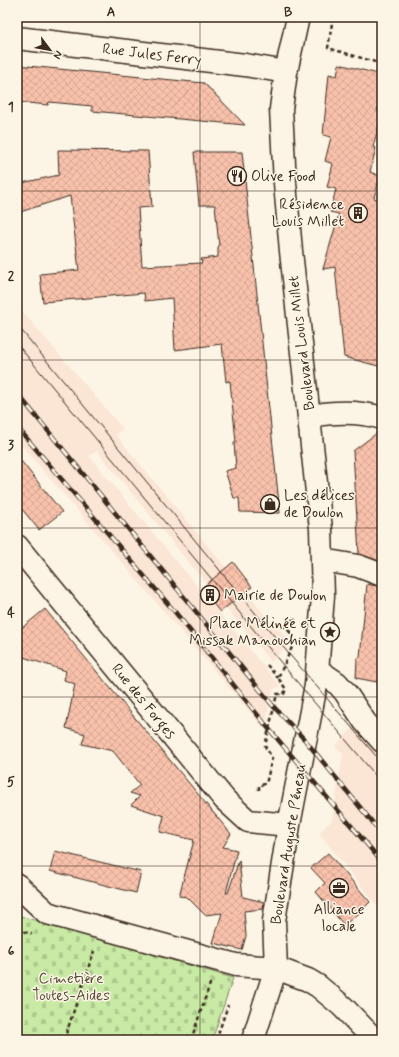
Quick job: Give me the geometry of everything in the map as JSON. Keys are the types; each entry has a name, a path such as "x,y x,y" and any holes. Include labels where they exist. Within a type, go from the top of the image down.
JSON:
{"street":[{"name":"Boulevard Louis Millet","path":"298,17 286,72 281,109 285,183 293,276 310,416 321,530 324,596 318,670"},
{"name":"Rue Jules Ferry","path":"17,38 245,65 286,72"},
{"path":"310,416 329,413 344,413 376,416 382,418"},
{"name":"Rue des Forges","path":"17,546 225,800 248,821 289,825"},
{"path":"322,560 358,566 382,575"},
{"path":"318,670 337,683 345,692 365,722 382,741"},
{"name":"Boulevard Auguste Péneau","path":"253,1040 276,968 274,921 289,825 318,670"},
{"path":"17,885 47,913 236,965 276,968 308,980 318,986 342,1006 368,1033 371,1040"}],"path":[{"path":"333,17 328,48 382,64"},
{"path":"290,632 292,620 298,620"},
{"path":"278,678 294,642 290,632 282,625"},
{"path":"258,790 259,785 264,784 267,780 272,758 265,746 276,701 278,694 284,694 286,688 267,665"},
{"path":"64,1040 94,951"},
{"path":"191,1040 210,984"},
{"path":"216,1040 228,1006"}],"shaded area":[{"path":"17,305 123,429 116,435 270,621 281,631 289,643 271,662 97,451 89,456 280,686 273,689 264,728 17,440"},
{"path":"358,723 382,751 382,912 319,833 332,820 343,754 335,746"}],"green space":[{"name":"Cimetière Toutes-Aides","path":"17,915 233,978 212,1040 17,1040"}],"building":[{"name":"Résidence Louis Millet","path":"339,64 382,75 382,93 377,111 382,112 382,114 373,147 376,148 370,172 380,176 374,198 382,201 382,367 344,357 335,267 323,269 339,214 330,212 336,189 327,187 333,164 325,161 331,137 323,135 329,74 337,76"},
{"path":"17,65 204,83 245,125 92,111 92,106 49,102 48,105 17,102"},
{"path":"58,150 148,151 152,207 138,208 142,266 202,263 201,259 218,257 219,246 215,205 199,205 194,152 242,152 280,513 240,512 239,498 234,498 225,471 236,468 234,443 236,442 230,381 226,382 222,344 175,350 172,298 145,301 144,293 43,302 40,274 79,270 70,196 17,213 17,184 59,175"},
{"path":"381,430 382,562 359,554 353,451"},
{"path":"17,456 62,512 39,530 17,503"},
{"path":"233,562 252,587 220,612 201,589"},
{"path":"367,584 382,587 382,683 356,678 357,659 360,657"},
{"path":"45,609 231,834 223,847 237,850 226,893 228,893 239,860 243,897 264,902 263,909 244,911 246,936 242,950 213,943 222,913 205,915 187,897 179,896 194,840 160,832 164,816 131,805 140,796 130,793 140,785 113,751 82,744 85,734 66,728 75,684 64,680 66,671 17,655 17,632"},
{"path":"55,851 141,872 136,893 50,871"},
{"name":"Alliance locale","path":"328,853 370,902 362,911 344,925 316,892 325,883 311,868"}],"tram line":[{"path":"17,325 289,654 382,763"},
{"path":"17,344 382,783"}],"railway":[{"path":"17,393 274,707 305,740 382,834"},
{"path":"17,427 175,612 269,729 382,862"}],"place":[{"name":"Olive Food","path":"237,176"},
{"name":"Résidence Louis Millet","path":"358,213"},
{"name":"Les délices de Doulon","path":"270,504"},
{"name":"Mairie de Doulon","path":"210,595"},
{"name":"Place Mélinée et Missak Manouchian","path":"330,632"},
{"name":"Alliance locale","path":"339,888"}]}
